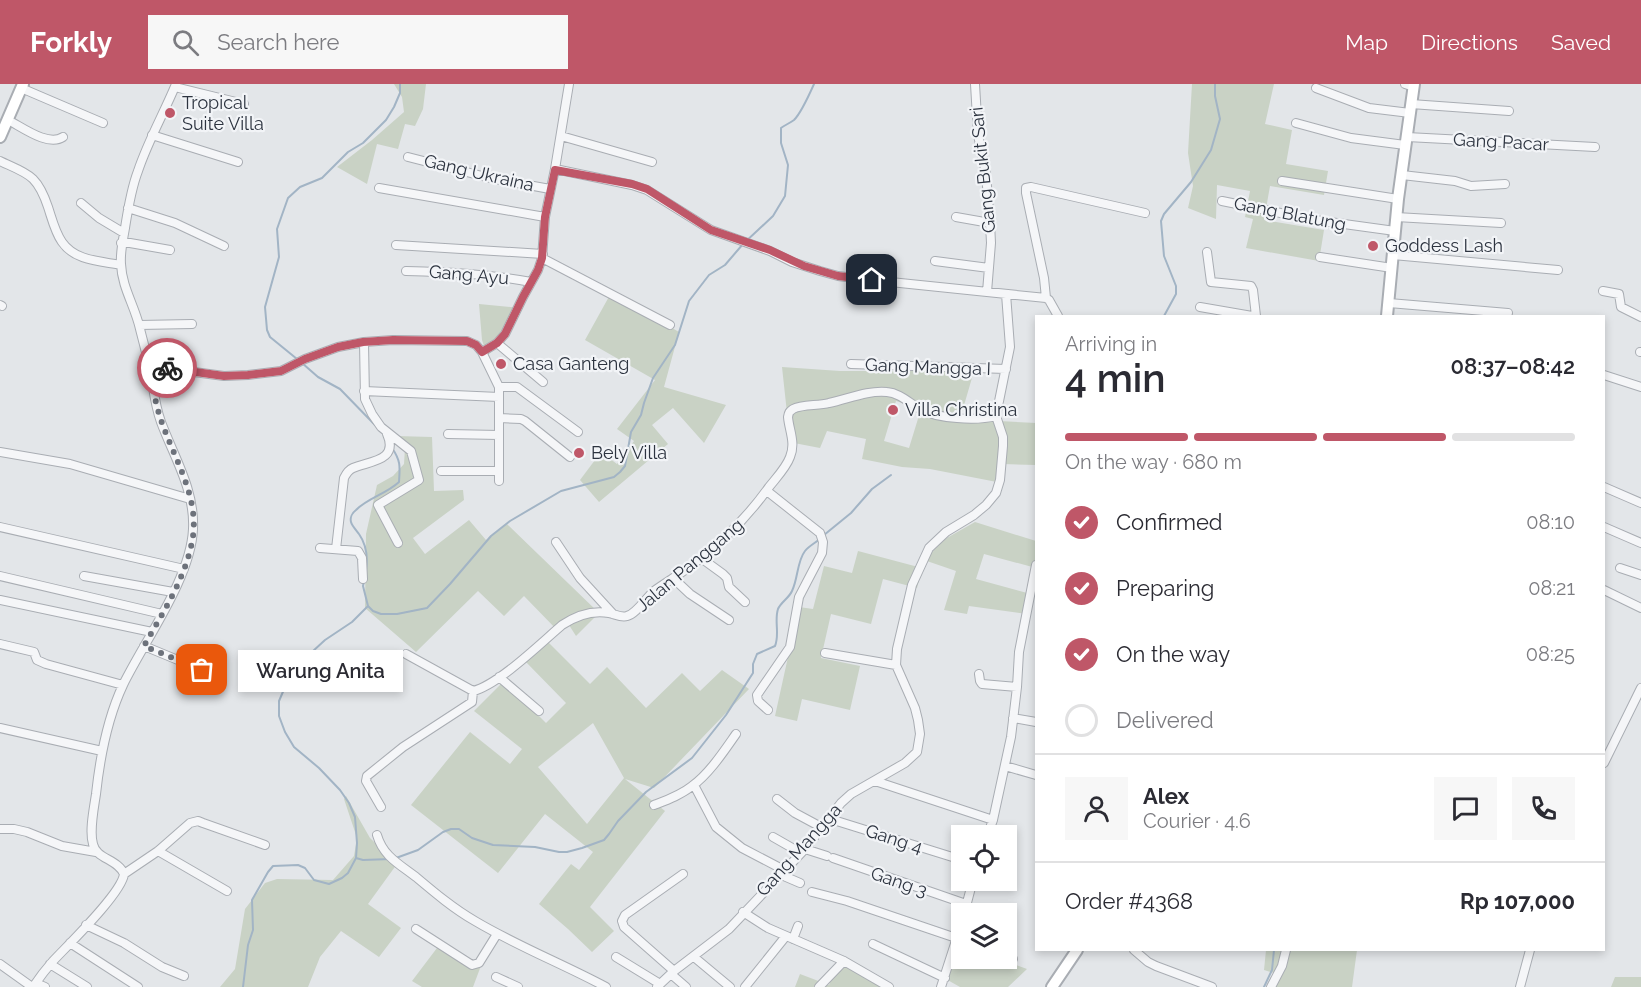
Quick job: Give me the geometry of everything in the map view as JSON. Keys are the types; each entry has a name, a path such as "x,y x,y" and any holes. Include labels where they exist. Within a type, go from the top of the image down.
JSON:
{"main road":[{"path":"1387,315 1398,199 1411,109 1411,85"},
{"path":"0,137 22,86"},
{"path":"1052,987 1076,951"}],"street":[{"path":"482,352 497,343 505,334 538,270 542,256 545,217 569,84"},
{"name":"Gang Bukit Sari","path":"975,84 978,135 986,174 990,223 987,292"},
{"path":"22,86 103,123"},
{"path":"96,852 92,842 93,818 102,751 112,712 123,685 184,568 192,543 194,515 180,467 161,421 139,325 124,287 121,264 122,243 128,208 138,169 176,86 244,105"},
{"path":"1316,88 1369,108 1509,111"},
{"path":"8,120 49,141 57,141 63,137"},
{"name":"Gang Pacar","path":"1296,123 1351,138 1595,147"},
{"path":"152,135 238,162"},
{"path":"561,136 652,162"},
{"name":"Gang Ukraina","path":"408,157 550,189"},
{"path":"0,161 32,178 46,201 62,243 70,251 82,258 121,264"},
{"path":"555,170 632,184 647,189 711,230 770,250 792,262 838,276 1046,298"},
{"path":"1401,175 1455,181 1471,186 1505,184"},
{"path":"1282,181 1398,199"},
{"path":"1058,315 1046,298 1026,193 1027,187 1145,213"},
{"path":"379,188 545,217"},
{"name":"Gang Blatung","path":"1222,201 1314,220 1395,231"},
{"path":"81,203 99,218 124,233"},
{"path":"128,208 175,223 224,246"},
{"path":"956,217 990,223"},
{"path":"1396,217 1501,223"},
{"path":"122,243 170,250"},
{"path":"396,245 542,256 670,325"},
{"path":"1207,252 1210,282 1251,286 1254,315"},
{"path":"1393,255 1558,270"},
{"path":"1320,257 1392,268"},
{"path":"935,261 989,268"},
{"name":"Gang Ayu","path":"406,271 467,272 531,282"},
{"path":"1603,291 1619,294 1621,307 1641,317"},
{"path":"825,653 896,665 907,602 929,548 946,532 974,515 996,493 1003,464 1003,437 996,416 1010,347 1005,294"},
{"path":"1389,303 1508,313"},
{"path":"1200,307 1248,315"},
{"path":"139,325 192,324"},
{"path":"149,366 224,376 248,375 281,371 338,347 363,342 467,341 476,345 482,352 499,387 500,481"},
{"path":"363,342 365,399 372,414 386,432 411,451 420,480 378,504 398,543"},
{"path":"497,343 543,382"},
{"name":"Gang Mangga I","path":"851,364 1006,369"},
{"path":"1605,375 1641,387"},
{"path":"499,387 517,387 578,432"},
{"path":"364,391 499,397"},
{"name":"Jalan Panggang","path":"473,691 499,677 572,618 586,613 600,612 626,617 632,614 655,591 724,539 743,521 787,464 791,456 793,441 788,417 795,408 887,392 898,395 920,409 936,414 965,418 996,416"},
{"path":"499,418 525,421 570,457"},
{"path":"336,549 344,478 353,468 381,459 386,455 389,451 389,440 386,432"},
{"path":"448,434 499,435"},
{"path":"0,452 70,464 190,499"},
{"path":"441,471 499,471"},
{"path":"1605,487 1641,503"},
{"path":"767,490 820,533 823,542 822,554 799,597 790,647 757,695 758,701 768,710"},
{"path":"0,526 184,568"},
{"path":"1605,527 1641,543"},
{"path":"556,542 580,578 613,614"},
{"path":"320,548 355,550 361,554 363,579"},
{"path":"701,558 723,574 727,578 729,587 745,602"},
{"path":"1620,568 1641,575"},
{"path":"991,825 1011,737 1019,652 1035,570"},
{"path":"0,576 162,614"},
{"path":"84,576 173,592"},
{"path":"673,578 690,594 729,620"},
{"path":"1605,590 1641,608"},
{"path":"0,600 152,632"},
{"path":"0,644 34,652 37,660 46,664 123,685"},
{"path":"144,646 202,670"},
{"path":"381,807 366,781 367,776 403,747 472,702 473,691 406,654"},
{"name":"Gang Mangga","path":"659,986 673,972 729,929 803,851 827,818 851,794 912,758 917,752 920,734 915,708 896,665"},
{"path":"979,674 982,684 1017,687"},
{"path":"499,677 540,711"},
{"path":"1605,761 1641,688"},
{"path":"1013,718 1035,722"},
{"path":"0,728 102,751"},
{"path":"654,805 694,785 736,735"},
{"path":"1005,766 1035,775"},
{"path":"875,781 993,819"},
{"path":"694,785 716,826 742,848 783,872 786,878 800,883"},
{"path":"777,799 795,813 820,827"},
{"name":"Gang 4","path":"827,818 951,857"},
{"path":"124,874 158,850 185,826 198,821 265,845"},
{"path":"0,829 27,832 62,846 96,852 118,865 124,874 119,888 50,964 34,986"},
{"path":"377,835 380,845 390,857 450,905 497,934 606,987"},
{"name":"Gang 3","path":"773,837 803,851 830,857 963,903"},
{"path":"158,850 227,891"},
{"path":"683,874 625,915 622,921 624,927 686,987"},
{"path":"812,892 847,901 951,936"},
{"path":"743,912 768,928 844,961 889,987"},
{"path":"86,925 124,943 162,967 184,976"},
{"path":"745,987 798,926"},
{"path":"416,929 472,965 479,963 497,934"},
{"path":"70,943 138,987"},
{"path":"873,944 945,978"},
{"path":"1136,951 1156,966 1212,987"},
{"path":"1271,987 1287,951"},
{"path":"1520,987 1530,951"},
{"path":"616,957 659,986"},
{"path":"694,957 730,987"},
{"path":"819,987 844,961"},
{"path":"942,987 951,961"},
{"path":"0,964 34,986 45,987"},
{"path":"50,964 87,987"},
{"path":"496,977 518,987"}],"shaded area":[{"path":"394,84 426,84 423,109 415,126 405,124 398,149 377,144 367,184 337,167 404,112 402,97"},
{"path":"1192,84 1274,84 1265,124 1292,130 1286,164 1328,171 1324,195 1270,186 1264,220 1324,230 1319,261 1246,248 1253,219 1245,217 1250,191 1217,185 1216,219 1188,208 1193,186 1188,153"},
{"path":"611,293 679,332 664,387 726,405 704,443 673,408 652,425 668,444 599,502 580,480 601,452 617,464 634,441 617,429 655,380 585,340"},
{"path":"479,304 521,308 502,344 487,355 482,340"},
{"path":"782,367 840,371 974,371 960,419 1035,423 1035,465 1003,464 1002,483 862,459 866,439 827,431 820,448 794,443 787,413","holes":["896,401 921,409 909,448 884,441"]},
{"path":"396,436 432,437 434,491 463,490 464,500 413,538 425,554 469,520 486,540 507,524 599,613 576,636 569,625 558,631 524,596 504,616 478,591 416,652 365,608 366,534 377,485 393,476 404,464 405,448"},
{"path":"975,522 1035,541 1035,568 984,554 976,579 1031,594 1027,614 969,606 967,614 944,610 956,571 924,560 945,539"},
{"path":"858,551 922,568 917,588 883,579 871,624 831,614 821,658 860,666 850,710 802,699 797,721 775,716 799,607 813,609 824,566 852,573"},
{"path":"545,639 590,684 607,667 646,708 682,673 700,691 722,670 749,689 654,788 625,779 665,811 590,907 614,931 592,952 539,904 571,864 579,870 593,852 545,814 498,873 411,805 470,732 510,764 522,749 474,711 504,681 546,723 566,703 525,661","holes":["593,723 624,778 587,824 538,767"]},
{"path":"346,796 370,838 397,864 368,904 401,928 379,957 341,931 320,957 308,987 220,987 235,969 245,909 265,883 277,879 333,880 354,856 357,838 344,799"},
{"path":"437,948 482,963 473,987 422,987 412,981"},
{"path":"1266,951 1357,951 1352,987 1273,987 1277,974 1264,970"},
{"path":"951,957 951,969 1017,969 1017,965 1027,969 1008,987 960,987 944,978"},
{"path":"838,963 883,980 881,987 795,987 800,974 829,985"},
{"path":"1615,977 1641,977 1641,987 1611,987"}],"waterway":[{"path":"297,359 270,337 267,330 265,307 279,257 277,229 288,198 300,187 322,178 348,152 363,143 386,120 400,93 400,84"},
{"path":"368,606 381,614 397,614 427,608 491,536 510,521 561,491 614,477 620,472 625,466 631,432 641,415 653,378 675,345 689,301 709,275 725,265 743,244 773,216 785,196 788,165 781,143 781,128 797,117 814,84"},
{"path":"1165,315 1176,294 1176,286 1164,256 1161,221 1164,214 1191,182 1211,150 1220,119 1215,84"},
{"path":"302,363 318,377 340,389 375,425"},
{"path":"366,570 365,546 352,524 351,517 361,506 399,482 399,464 392,448"},
{"path":"824,535 851,513 872,489 891,475"},
{"path":"396,858 418,850 451,829 459,829 472,838 493,845 535,847 559,852 567,852 604,840 618,821 646,792 692,758 726,715 753,673 753,664 757,654 775,646 778,609 792,591 802,555 820,539"},
{"path":"243,987 248,945 253,930 252,900 273,866 298,865 305,868 314,880 329,884 348,873 356,858 355,817 349,803 319,768 294,747 279,716 279,701 285,687 312,652 352,622 368,606 364,581"},
{"path":"356,858 391,859"},
{"path":"1264,987 1272,970 1274,951"}],"way so far":[{"path":"167,368 149,366 161,421 187,486 194,515 194,529 184,568 144,646 202,670"}],"place":[{"name":"Tropical Suite Villa","path":"170,113"},
{"name":"Goddess Lash","path":"1373,246"},
{"name":"Casa Ganteng","path":"501,364"},
{"name":"Villa Christina","path":"893,410"},
{"name":"Bely Villa","path":"579,453"},
{"name":"Warung Anita","path":"202,670"}],"route":[{"path":"167,368 224,376 281,371 338,347 363,342 393,340 467,341 476,345 482,352 497,343 505,334 538,270 542,258 545,217 555,170 632,184 647,189 711,230 770,250 804,266 838,276 872,280"}]}
